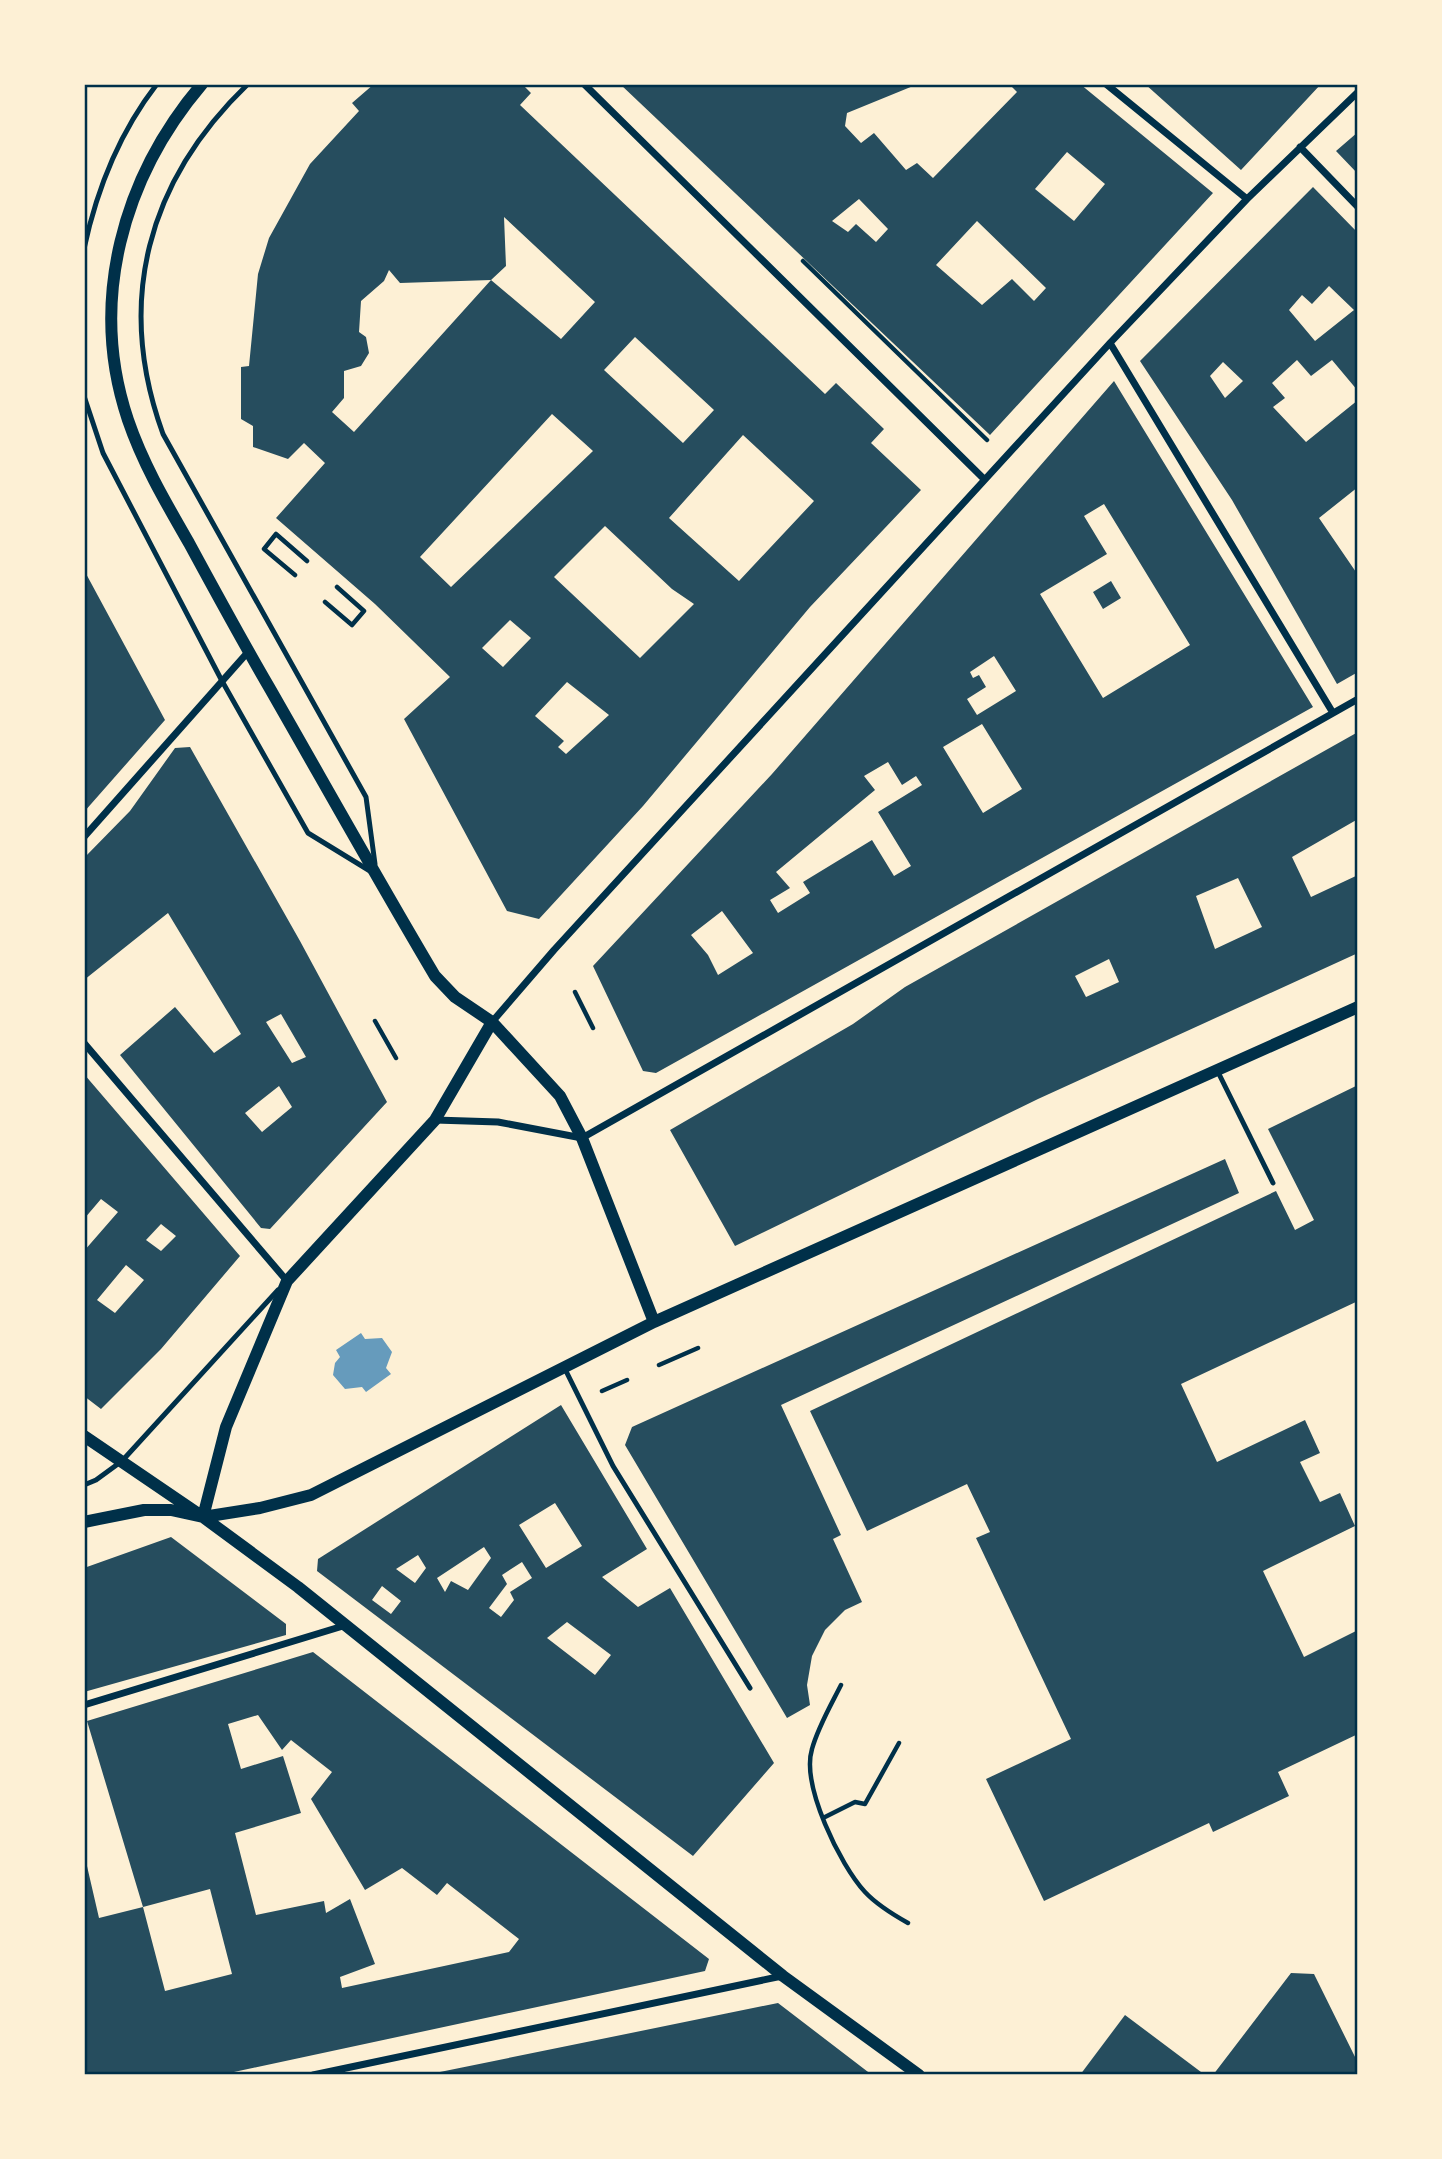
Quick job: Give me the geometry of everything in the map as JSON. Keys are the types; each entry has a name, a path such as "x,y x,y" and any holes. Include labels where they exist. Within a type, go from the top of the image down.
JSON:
{"street":[{"path":"202,84 175,116 153,150 126,215 115,284 115,351 119,386 140,451 248,652 435,976 455,997 492,1023 547,1079 582,1138 654,1322"},
{"path":"584,84 984,479"},
{"path":"1106,84 1247,199"},
{"path":"203,1517 231,1411 286,1281 435,1120 492,1023 554,950 1110,343 1247,199 1358,92"},
{"path":"1300,147 1358,207"},
{"path":"1110,343 1333,713"},
{"path":"84,837 248,652"},
{"path":"435,1120 498,1122 582,1138 1358,699"},
{"path":"84,1522 116,1513 158,1509 203,1517 260,1508 311,1495 654,1322 1358,1007"},
{"path":"84,1043 286,1281"},
{"path":"84,1436 203,1517 298,1587 343,1626 783,1976 919,2075"},
{"path":"84,1705 343,1626"},
{"path":"313,2075 783,1976"}],"lane":[{"path":"84,248 102,181 120,142 157,84"},
{"path":"248,84 208,128 180,166 160,210 148,250 141,296 140,346 149,396 163,434 366,797 376,874"},
{"path":"84,396 103,453 222,681 307,833 376,874"},
{"path":"1217,1070 1273,1183"},
{"path":"84,1485 122,1461 286,1281"},
{"path":"564,1367 601,1446 750,1688"}],"path":[{"path":"794,252 986,441 993,437"},
{"path":"295,575 264,549 276,534 307,561"},
{"path":"325,601 352,625 364,611 337,587"},
{"path":"575,992 593,1028"},
{"path":"375,1021 396,1058"},
{"path":"659,1365 698,1348"},
{"path":"601,1391 626,1380"},
{"path":"841,1685 811,1750 810,1769 823,1818 841,1858 863,1891 882,1908 908,1923"},
{"path":"823,1818 855,1802 865,1804 900,1743"}],"water":[{"path":"361,1333 365,1339 382,1338 392,1352 386,1368 391,1374 366,1392 362,1387 345,1389 333,1375 335,1363 340,1357 336,1350"}],"building":[{"path":"374,84 522,84 531,93 520,105 825,394 836,383 884,429 871,443 921,490 810,607 643,806 539,919 507,911 404,719 450,677 375,604 276,518 325,463 304,443 288,459 253,447 253,426 241,419 241,367 249,366 258,274 269,238 310,164 359,111 352,103","holes":["504,217 595,302 561,339 491,280 506,266","389,270 400,283 491,280 354,432 332,412 344,398 344,371 361,366 369,353 366,337 359,332 361,301 384,281","635,337 714,410 683,443 604,370","552,414 593,451 451,587 420,557","743,435 814,501 739,581 669,518","605,526 672,589 694,604 640,658 554,577","510,620 531,638 503,667 482,648","567,682 609,715 566,754 558,747 564,741 535,716"]},
{"path":"620,84 918,84 847,113 845,126 861,143 874,133 906,170 917,163 933,178 1017,92 1009,84 1080,84 1213,193 990,435","holes":["1067,152 1105,184 1074,221 1035,189","859,199 888,229 876,242 856,224 848,232 832,221","977,221 1046,288 1034,301 1012,279 982,305 936,265"]},
{"path":"1145,84 1321,84 1241,170"},
{"path":"1358,132 1358,174 1336,151"},
{"path":"1313,187 1358,233 1358,391 1332,360 1311,376 1297,360 1272,383 1285,398 1273,407 1306,442 1358,400 1358,487 1319,518 1358,575 1358,672 1337,684 1232,500 1140,361","holes":["1329,286 1354,310 1315,341 1289,310 1302,295 1312,304","1223,362 1243,381 1225,398 1210,376"]},
{"path":"1114,381 1313,707 656,1073 643,1071 593,966 772,774","holes":["1104,504 1190,645 1103,698 1040,594 1107,554 1084,516","994,656 1016,691 977,715 967,699 986,687 979,675 973,678 970,672","982,724 1022,789 983,813 943,747","888,762 902,785 916,776 922,785 878,812 911,866 894,876 872,840 803,882 810,893 778,913 770,900 790,888 776,872 875,790 864,776","722,911 753,953 718,975 708,955 691,935"]},
{"path":"84,570 165,720 84,812"},
{"path":"1111,581 1121,598 1103,609 1093,592"},
{"path":"1358,732 1358,819 1292,857 1311,897 1358,875 1358,953 1038,1099 735,1246 670,1130 853,1024 905,987","holes":["1238,878 1262,927 1215,949 1196,896","1109,959 1119,982 1086,997 1075,976"]},
{"path":"190,747 387,1102 270,1229 261,1228 120,1055 175,1007 214,1053 241,1034 168,913 84,980 84,858 130,811 175,748","holes":["281,1014 306,1057 292,1063 266,1022","279,1086 292,1107 262,1132 245,1113"]},
{"path":"84,1074 240,1256 161,1349 101,1409 84,1396 84,1251 118,1212 101,1199 84,1219","holes":["161,1224 176,1236 161,1251 146,1240","126,1265 144,1280 115,1313 97,1300"]},
{"path":"1358,1085 1358,1301 1181,1384 1217,1462 1305,1420 1320,1453 1300,1462 1320,1502 1340,1493 1355,1526 1263,1571 1304,1657 1358,1630 1358,1734 1278,1772 1289,1796 1213,1832 1209,1823 1044,1901 986,1779 1071,1739 976,1538 990,1532 967,1484 867,1531 810,1411 1276,1191 1295,1230 1314,1220 1268,1129"},
{"path":"1225,1159 1239,1193 781,1405 841,1535 833,1539 862,1602 845,1610 825,1630 812,1656 807,1685 810,1705 787,1718 625,1445 632,1427"},
{"path":"561,1405 647,1549 602,1577 638,1607 670,1588 774,1763 693,1856 317,1571 318,1559","holes":["555,1503 582,1546 546,1568 519,1525","484,1547 491,1558 468,1590 451,1581 445,1592 437,1578","418,1555 426,1568 415,1583 396,1569","522,1562 532,1578 510,1592 514,1600 501,1617 489,1608 507,1584 502,1575","382,1586 401,1601 391,1614 372,1600","567,1622 611,1655 595,1675 547,1638"]},
{"path":"171,1537 286,1624 286,1635 84,1692 84,1568"},
{"path":"313,1652 709,1959 705,1971 220,2075 84,2075 84,1853 99,1918 143,1907 87,1721","holes":["258,1715 282,1750 291,1740 332,1772 311,1799 365,1890 402,1868 437,1895 447,1883 519,1939 509,1952 342,1988 340,1977 375,1964 350,1899 326,1913 324,1901 256,1915 235,1833 301,1813 283,1756 241,1769 228,1724","210,1889 232,1974 165,1991 143,1907"]},
{"path":"1291,1973 1314,1974 1358,2063 1358,2075 1213,2075"},
{"path":"778,2003 872,2075 430,2075 430,2074"},
{"path":"1125,2015 1205,2075 1080,2075"}]}
